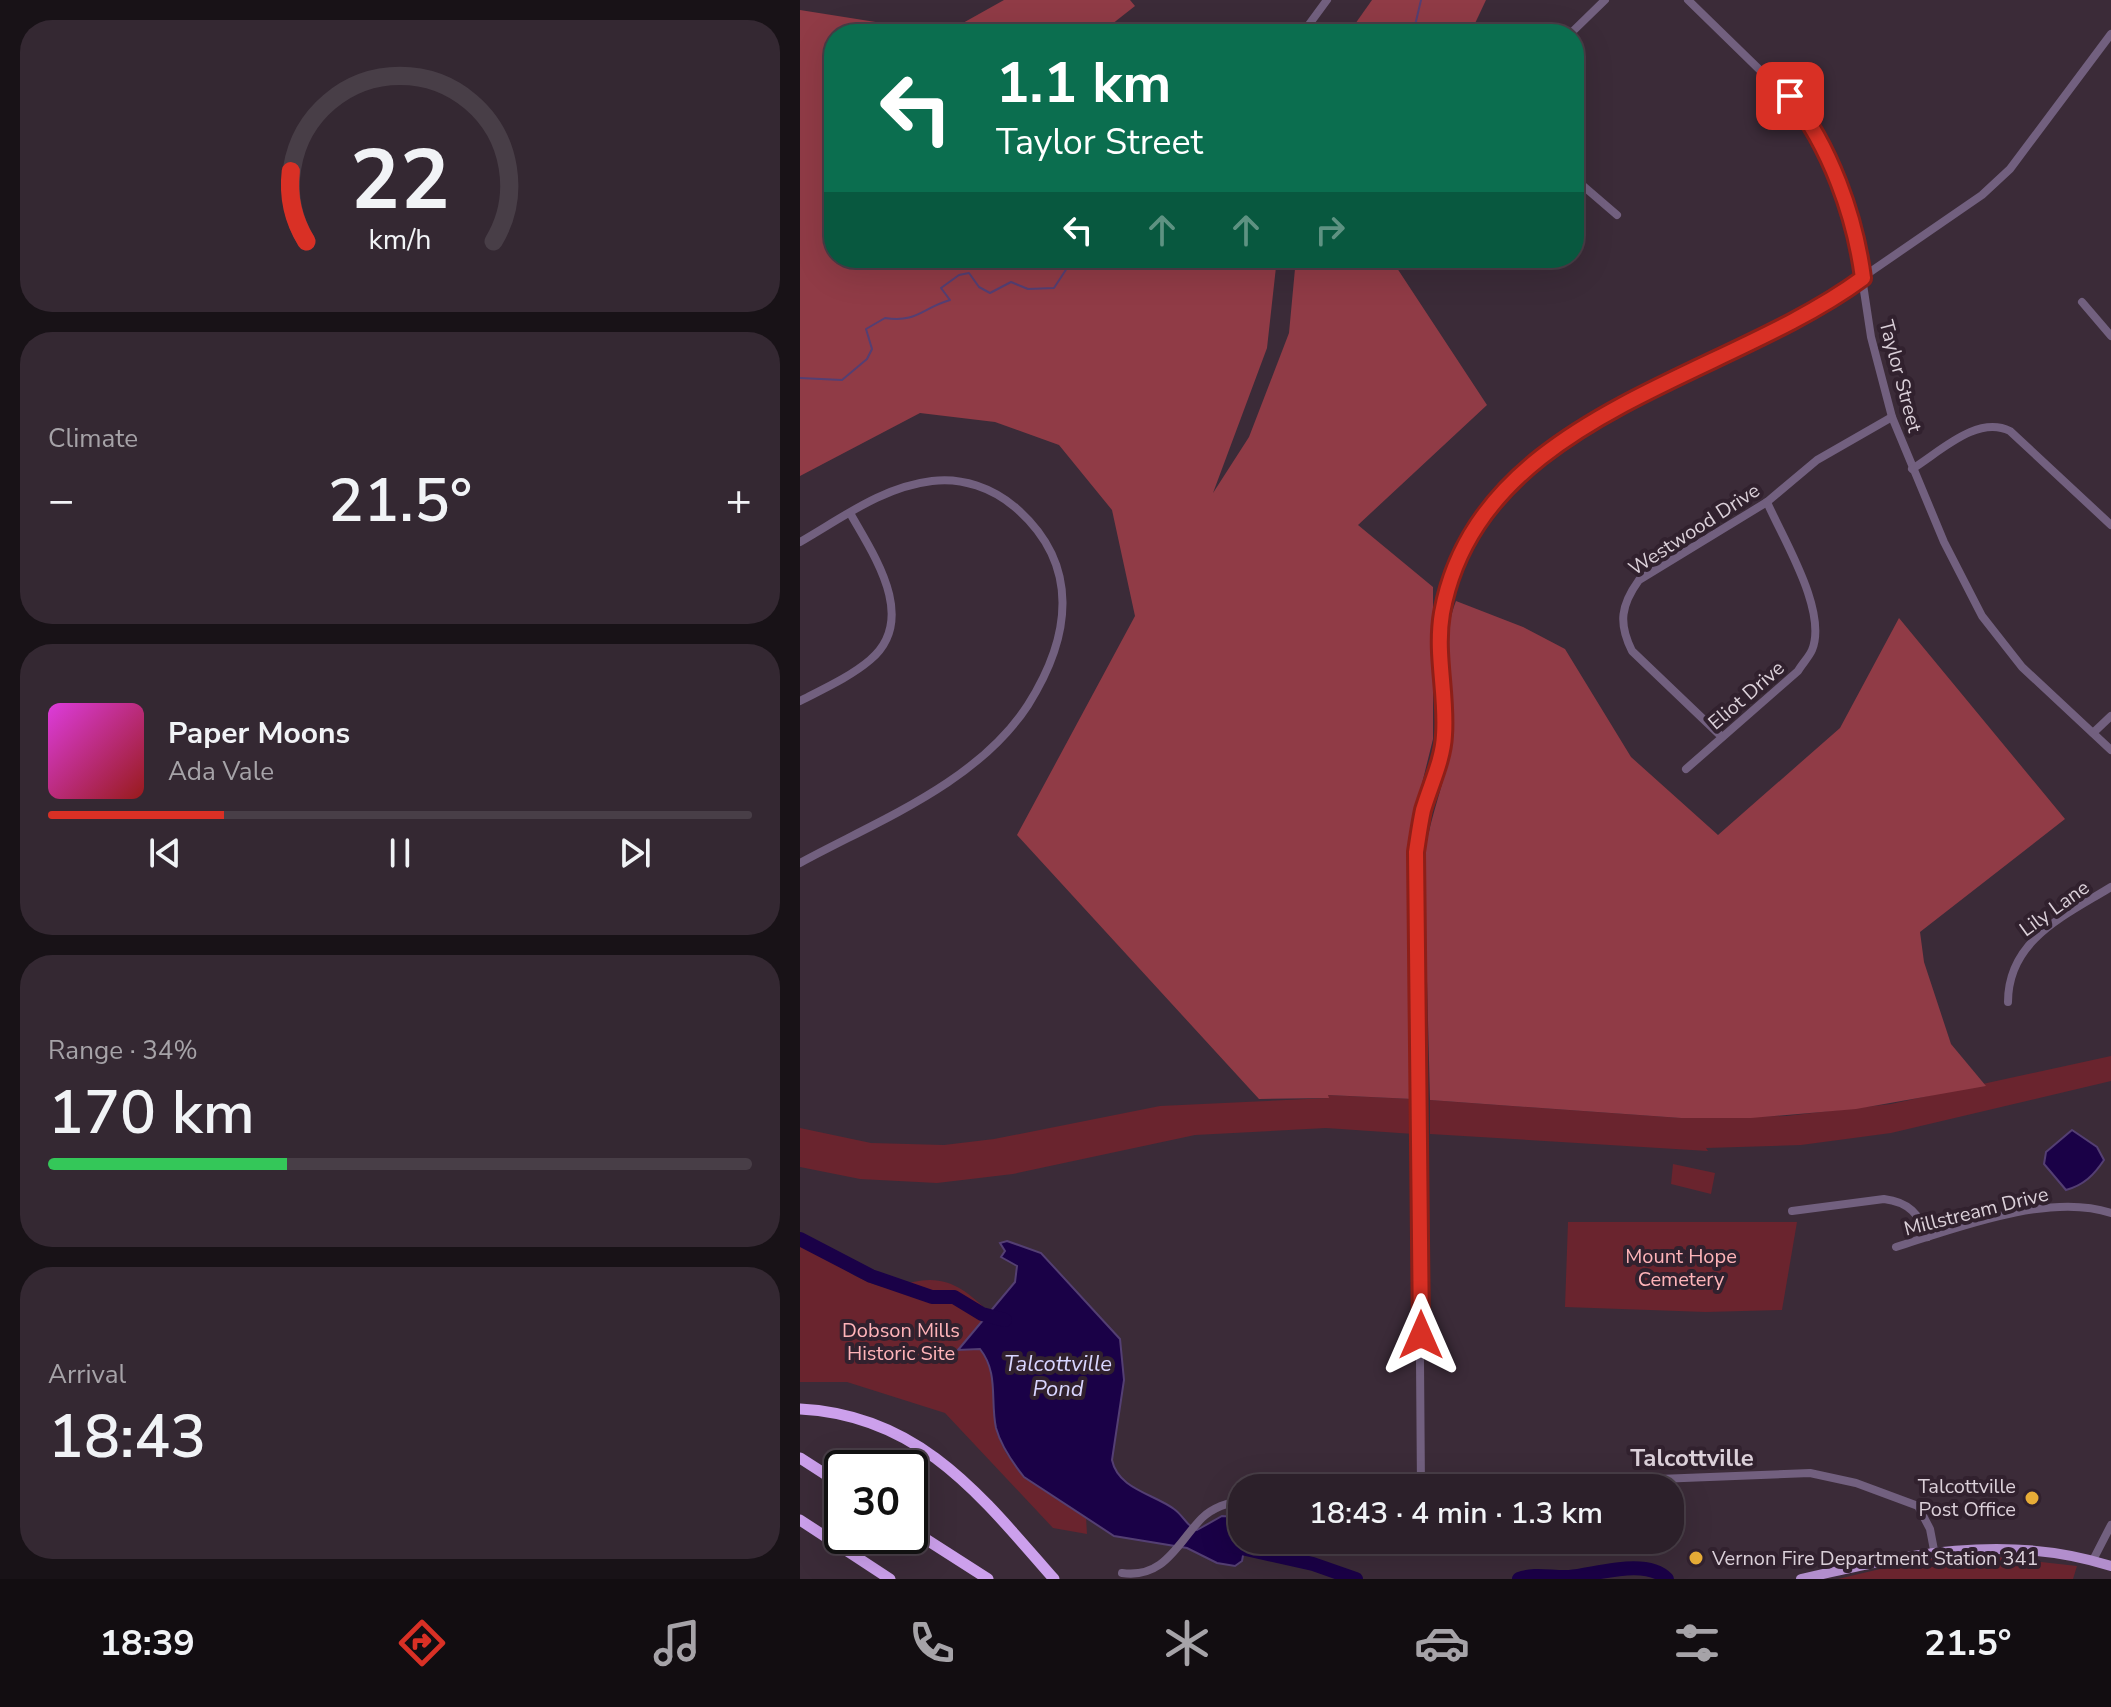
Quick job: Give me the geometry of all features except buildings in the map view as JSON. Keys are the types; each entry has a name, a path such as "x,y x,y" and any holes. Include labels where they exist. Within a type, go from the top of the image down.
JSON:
{"highway":[{"path":"800,1409 861,1420 934,1455 979,1494 1054,1579"},
{"path":"800,1458 824,1474"},
{"path":"800,1520 890,1579"},
{"path":"928,1541 988,1579"},
{"path":"928,1549 973,1579"}],"main road":[{"path":"1801,1579 1934,1550 2017,1548 2093,1560 2111,1566"}],"street":[{"path":"1309,24 1327,0"},
{"path":"1580,24 1605,0"},
{"name":"Taylor Street","path":"1688,0 1802,111 1839,187 1854,225 1871,337 1892,417 1912,469 1982,616 2022,667 2111,750"},
{"path":"1424,1474 1416,852 1422,813 1444,738 1440,635 1442,612 1457,564 1484,511 1514,480 1550,452 1681,373 1796,323 1982,195 2010,169 2111,34"},
{"path":"1584,187 1617,215"},
{"path":"2082,302 2111,336"},
{"name":"Westwood Drive","path":"1722,737 1632,651 1623,633 1621,614 1626,597 1639,580 1767,502 1817,460 1892,417"},
{"path":"1912,469 1980,427 1995,424 2010,431 2111,525"},
{"path":"800,542 883,494 933,481 959,481 985,488 1006,499 1030,520 1056,558 1062,586 1060,634 1027,706 988,751 944,784 800,863"},
{"name":"Eliot Drive","path":"1686,769 1798,671 1812,651 1814,608 1767,502"},
{"path":"800,701 873,658 885,641 892,618 889,591 850,513"},
{"path":"2093,733 2111,716"},
{"name":"Lily Lane","path":"2008,1002 2008,984 2021,953 2061,918 2111,887"},
{"path":"1792,1211 1884,1199 1898,1201 1912,1208 1928,1237"},
{"name":"Millstream Drive","path":"1896,1247 2046,1207 2075,1206 2111,1213"},
{"path":"1684,1478 1810,1473 1856,1483 1906,1498 1918,1506 1930,1529 1934,1550"},
{"path":"1122,1573 1136,1579 1150,1575 1167,1564 1182,1548 1195,1526 1212,1510 1228,1505"},
{"path":"2093,1560 2111,1525"}],"green space":[{"path":"2111,1056 2111,1081 1891,1133 1801,1145 1706,1148 1708,1151 1430,1134 1430,1100 1681,1118 1786,1116 1891,1104"},
{"path":"1326,1095 1413,1099 1414,1134 1326,1128 1195,1135 1013,1174 937,1183 860,1179 800,1167 800,1128 871,1143 944,1145 994,1139 1160,1106 1328,1098"},
{"path":"1673,1164 1715,1173 1711,1194 1671,1184"},
{"name":"Mount Hope Cemetery","path":"1568,1222 1797,1222 1782,1310 1706,1312 1565,1307"},
{"name":"Dobson Mills Historic Site","path":"800,1244 861,1279 883,1287 925,1280 946,1282 964,1291 989,1312 959,1350 980,1349 985,1357 993,1384 995,1421 1007,1454 1029,1479 1086,1517 1087,1534 1053,1528 945,1413 847,1382 800,1382"},
{"path":"1988,1556 2077,1566 2073,1579 1838,1579 1922,1559"}],"shaded area":[{"path":"1004,0 1130,0 1135,6 1112,24 961,24"},
{"path":"1372,0 1486,0 1475,24 1355,24"},
{"path":"800,10 888,24 824,24 824,268 1276,268 1267,348 1213,493 1249,437 1289,333 1295,268 1397,268 1487,405 1358,525 1433,587 1433,739 1410,832 1413,1099 1328,1095 1329,1098 1259,1099 1017,835 1135,616 1112,510 1059,445 995,422 920,413 800,476"},
{"path":"1456,601 1523,627 1565,649 1631,757 1718,835 1840,728 1899,618 2065,819 1920,932 1924,962 1951,1044 1986,1086 1856,1109 1751,1118 1681,1118 1430,1100 1424,862 1451,742 1448,635"}],"water":[{"path":"2072,1130 2097,1147 2104,1160 2088,1179 2066,1190 2044,1164 2046,1152"},
{"name":"Talcottville Pond","path":"1007,1241 1041,1253 1120,1339 1124,1380 1112,1460 1121,1478 1174,1509 1197,1530 1222,1516 1228,1516 1228,1554 1243,1554 1242,1561 1235,1566 1217,1563 1187,1548 1114,1536 1024,1477 1015,1466 996,1428 992,1377 986,1358 980,1349 958,1350 1015,1282 1017,1266 1001,1257 1005,1251 1000,1243"}],"waterway":[{"path":"1415,24 1421,0"},
{"path":"800,378 842,380 867,359 872,349 866,329 885,318 912,317 950,300 941,288 959,275 969,273 979,287 990,293 1011,282 1028,289 1054,288 1067,268"},
{"path":"800,1239 871,1276 932,1297 954,1297 982,1314 1005,1320"},
{"path":"1268,1554 1313,1564 1356,1579"},
{"path":"1519,1579 1569,1577 1634,1568 1646,1569 1667,1579"}],"place":[{"name":"Talcottville Post Office","path":"2032,1498"},
{"name":"Vernon Fire Department Station 341","path":"1696,1558"}],"district":[{"name":"Talcottville","path":"1692,1458"}],"route":[{"path":"1421,1335 1416,852 1422,813 1444,738 1440,662 1442,612 1457,564 1475,526 1484,511 1514,480 1550,452 1655,387 1796,323 1863,278 1854,225 1839,187 1802,111 1790,96"}]}
